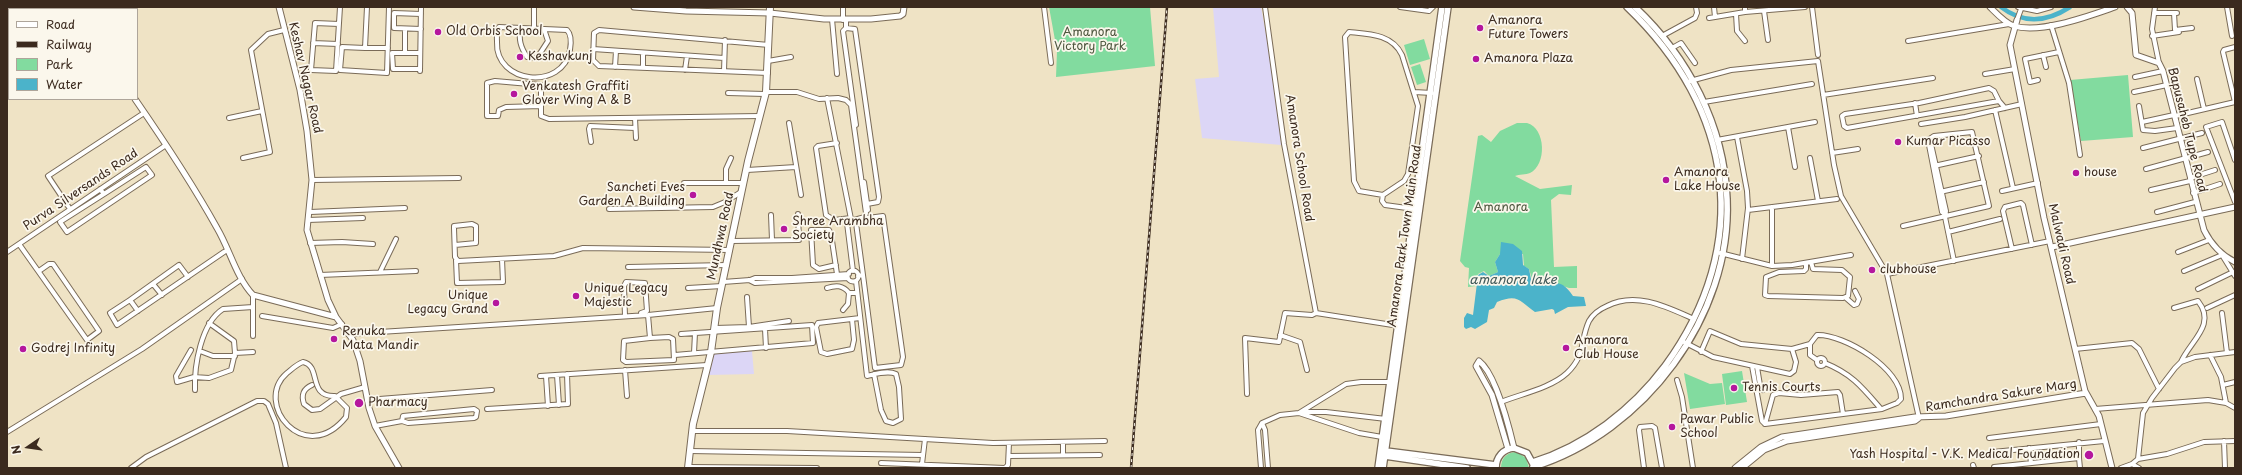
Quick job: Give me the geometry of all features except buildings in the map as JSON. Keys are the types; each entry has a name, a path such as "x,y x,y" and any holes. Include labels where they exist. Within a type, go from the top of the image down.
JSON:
{"main road":[{"name":"Amanora Park Town Main Road","path":"1378,468 1382,437 1387,419 1433,93 1442,7"},
{"name":"Amanora Park Town Main Road","path":"1383,468 1390,382 1400,326 1414,209 1448,7"},
{"path":"1627,7 1644,23 1678,61"},
{"path":"1385,454 1496,466 1499,457 1511,448 1524,451 1533,466 1576,444 1616,416 1646,389 1684,342 1710,296 1727,216 1727,198 1717,140 1704,102 1678,61 1672,48 1635,7"},
{"name":"Mundhwa Road","path":"688,467 692,431 711,352 717,308 743,183 765,93 768,73 770,10"},
{"path":"1684,342 1704,294 1719,252 1722,216 1720,180 1709,131 1690,81"},
{"path":"1385,454 1451,467 1467,468"}],"street":[{"name":"Keshav Nagar Road","path":"278,7 307,131 312,180 307,230 310,243 328,300 336,317 348,334 360,361 366,387 367,400 375,426 399,468"},
{"path":"339,24 315,23 312,70 336,71 338,44 340,7"},
{"path":"365,48 368,7"},
{"path":"388,48 342,47 340,70 387,73 388,48 389,7"},
{"path":"420,53 392,53 392,69 420,70 421,7"},
{"path":"534,7 534,28"},
{"path":"634,7 770,10 832,20 900,16 903,14 904,7"},
{"path":"843,7 846,28 843,31 868,218"},
{"path":"1044,7 1050,63"},
{"name":"Amanora School Road","path":"1265,7 1284,144 1316,313"},
{"path":"1400,7 1429,11 1433,7"},
{"path":"1662,36 1695,18 1697,13 1696,7"},
{"path":"1714,7 1715,17"},
{"path":"1745,7 1745,12"},
{"path":"1709,18 1745,12 1805,7"},
{"path":"1812,7 1818,55"},
{"path":"1990,7 2012,25"},
{"path":"2017,20 2019,10 2037,11 2051,7"},
{"path":"1908,41 2012,25 2029,28 2051,25 2115,7"},
{"name":"Bapusaheb Tupe Road","path":"2128,7 2134,20 2134,50 2136,55 2159,63 2163,71 2195,202 2209,240 2222,255 2235,262"},
{"path":"2155,7 2152,36 2159,63"},
{"path":"2227,7 2232,36"},
{"path":"1764,11 1768,40"},
{"path":"421,14 394,13 394,28 421,29"},
{"path":"2154,13 2176,13 2175,30 2192,28"},
{"path":"1736,14 1738,31 1745,41"},
{"path":"832,20 837,74"},
{"name":"Malwadi Road","path":"2017,20 2012,25 2010,45 2050,241 2086,393 2101,424 2104,441 2112,468"},
{"path":"2051,25 2069,83 2080,155"},
{"path":"499,27 534,28 569,31 571,45 569,56 558,71 551,76 525,76 511,72 507,68 497,48 499,27"},
{"path":"520,28 519,40 524,52 527,57 537,58 548,41 544,29"},
{"path":"846,28 854,29 879,197 878,202 867,204"},
{"path":"405,29 405,53"},
{"path":"243,158 270,152 251,50 268,34 284,30"},
{"path":"768,73 596,66 593,60 593,49 594,33 599,30 769,45"},
{"path":"1349,32 1378,35 1397,48 1402,55 1418,110 1408,174 1404,181 1383,195 1359,191 1354,181 1346,34 1349,32"},
{"path":"2152,36 2179,32"},
{"path":"724,71 725,40"},
{"path":"1672,48 1680,42 1695,63"},
{"path":"313,43 338,44"},
{"path":"2142,122 2204,110 2235,102 2223,52 2227,49 2235,48"},
{"path":"593,49 724,58"},
{"path":"615,67 616,51"},
{"path":"2038,80 2030,82 2025,59 2059,52"},
{"path":"643,68 644,53"},
{"path":"2043,55 2046,67"},
{"path":"685,70 687,56"},
{"path":"768,60 791,57"},
{"path":"1690,81 1731,70 1818,61 1832,153 1843,201 1887,274 1919,418"},
{"path":"1985,74 2015,68"},
{"path":"2135,77 2163,71"},
{"path":"1823,94 1933,78"},
{"path":"2197,78 2204,110"},
{"path":"541,106 506,107 499,110 498,116 487,116 487,83 495,81 540,84 542,88 541,116 549,119 760,116"},
{"path":"1704,102 1812,84"},
{"path":"2134,92 2167,85"},
{"path":"1998,101 1848,128 1844,126 1844,114 1915,103 1989,88 1994,91 1998,101 2005,108"},
{"path":"728,92 797,92 813,98 838,98 846,100 850,106 866,213 865,217 854,220 851,218 834,220 826,215 816,148 818,146 837,143"},
{"path":"1414,92 1433,93"},
{"path":"828,98 851,218"},
{"path":"136,100 197,192 242,279 253,296 253,336"},
{"path":"1915,103 1917,116"},
{"path":"1921,124 2022,104"},
{"path":"2139,106 2143,130 2156,132 2177,128"},
{"path":"1995,110 2013,188"},
{"path":"229,118 262,111"},
{"path":"70,209 48,176 144,113"},
{"path":"635,118 636,138"},
{"path":"1717,140 1815,122"},
{"path":"2235,160 2222,122 2206,127 2235,202"},
{"path":"789,123 801,196"},
{"path":"591,142 588,129 590,126 635,128"},
{"path":"1788,127 1795,167"},
{"path":"1903,226 1945,216 1988,207 1978,156 1970,131 1934,136 1928,140 1940,192 1942,212 1945,216 1954,261"},
{"path":"2143,148 2202,133"},
{"path":"1737,137 1748,191 1748,210 1742,259"},
{"name":"Purva Silversands Road","path":"7,252 166,145"},
{"path":"1832,153 1858,149"},
{"path":"2146,169 2185,160 2208,152"},
{"path":"1934,166 1978,156"},
{"path":"726,182 726,169 731,158"},
{"path":"1810,158 1818,201"},
{"path":"146,167 152,175 67,232 60,222 104,194 146,167"},
{"path":"747,170 796,167"},
{"path":"2151,190 2190,180 2215,170"},
{"path":"312,180 458,178"},
{"path":"1940,192 1984,182"},
{"path":"684,183 743,183"},
{"path":"2002,191 2038,183"},
{"path":"2193,194 2220,184"},
{"path":"100,189 104,194"},
{"path":"609,209 713,207 725,202 741,192"},
{"path":"1383,195 1382,201 1385,205 1414,209"},
{"path":"1748,210 1837,199"},
{"path":"2157,212 2195,202"},
{"path":"2012,249 2003,211 2005,206 2015,204 2022,205 2032,245"},
{"path":"2052,247 2199,216 2235,206"},
{"path":"1772,207 1772,266"},
{"path":"310,212 405,208"},
{"path":"732,241 800,240 798,214"},
{"path":"770,215 772,240"},
{"path":"883,216 902,357 901,365 875,368 861,276 856,223 868,218 883,216"},
{"path":"308,220 363,218"},
{"path":"1948,232 2000,219"},
{"path":"847,223 850,281 856,281 861,276"},
{"path":"455,245 476,243 475,225 454,226 455,245 456,260 457,283 503,282 502,259"},
{"path":"836,265 819,269 813,265 811,230 829,230 836,265 837,274"},
{"path":"380,272 396,239"},
{"path":"2178,252 2209,240"},
{"path":"1887,274 2050,241"},
{"path":"310,243 342,242 373,244"},
{"path":"19,244 87,340 99,331 53,264 49,264 39,271"},
{"path":"456,260 461,261 554,256 583,248 730,250"},
{"path":"188,277 179,265 110,313 117,325 228,250"},
{"path":"1719,252 1772,266 1806,263 1852,255"},
{"path":"2184,270 2222,255 2234,274 2198,289"},
{"path":"1811,262 1813,269 1842,270 1850,277 1849,293 1846,298"},
{"path":"1806,263 1806,270 1778,272 1766,277 1765,295 1846,298 1854,306 1858,304 1859,299 1855,291"},
{"path":"628,267 727,265"},
{"path":"320,275 416,271"},
{"path":"688,288 750,280 755,278 837,274 861,276"},
{"path":"750,280 755,283 850,274"},
{"path":"7,432 142,348 242,279"},
{"path":"856,281 867,376 874,374 892,372 896,374 902,409 901,420 893,423 886,421 881,410 874,374"},
{"path":"645,282 647,311 625,315 624,283 645,282"},
{"path":"153,284 162,295"},
{"path":"827,288 838,286 845,288 849,294 848,304 843,310"},
{"path":"849,294 857,292"},
{"path":"2207,308 2235,295"},
{"path":"253,296 336,317"},
{"path":"747,297 749,326"},
{"path":"130,300 138,311"},
{"path":"1501,402 1554,383 1568,372 1582,352 1589,321 1598,310 1614,302 1644,300 1694,319"},
{"path":"2138,459 2143,414 2147,406 2181,362 2205,325 2206,317 2198,301 2174,308"},
{"path":"194,390 194,377 203,337 210,323 222,309 253,307"},
{"path":"348,334 625,315 648,315 717,308"},
{"path":"1248,394 1245,338 1279,342 1285,313 1312,315 1316,313 1400,326"},
{"path":"2222,313 2227,353"},
{"path":"648,315 650,338"},
{"path":"262,316 333,328 342,324"},
{"path":"852,318 854,340 852,349 827,354 821,352 816,327 818,323 852,318 860,318"},
{"path":"681,334 789,321"},
{"path":"191,350 176,376 176,380 178,382 194,377 209,378 228,371 232,367 235,355 233,339 210,323"},
{"path":"675,355 813,344 812,326 714,330"},
{"path":"765,329 766,348"},
{"path":"1701,352 1710,331 1742,344 1792,349 1810,344 1817,335 1823,334 1838,338 1869,354 1879,362 1895,381 1901,394 1901,400 1897,404 1881,409 1765,424"},
{"path":"694,333 694,353"},
{"path":"1280,335 1300,342 1307,370"},
{"path":"671,337 675,341 675,355 672,361 626,362 623,360 624,342 650,338 671,337"},
{"path":"1684,342 1713,357 1790,374 1794,371 1796,362 1792,349"},
{"path":"2075,349 2132,343 2139,349 2159,389"},
{"path":"1810,344 1810,355 1817,360 1822,358 1825,363 1847,372 1857,381 1881,409"},
{"path":"200,351 214,356 253,352"},
{"path":"2181,362 2196,357 2235,352"},
{"path":"2210,355 2223,385 2226,403"},
{"path":"335,396 346,405 348,412 346,417 331,432 312,436 295,432 283,421 278,410 276,394 278,383 283,376 303,362 308,364 311,368 320,392 326,396 335,396 366,387"},
{"path":"1477,362 1481,363 1486,371 1501,402 1511,448 1499,413 1477,362"},
{"path":"540,376 707,365"},
{"path":"1754,367 1763,390"},
{"path":"1754,367 1762,421 1765,424"},
{"path":"625,370 627,396"},
{"path":"487,409 548,406 569,402 567,374"},
{"path":"557,375 559,405"},
{"path":"546,376 548,406"},
{"path":"1677,380 1682,397 1693,468"},
{"path":"1299,413 1346,384 1361,382 1390,382"},
{"path":"2223,385 2235,382"},
{"path":"312,385 305,390 302,398 304,404 309,409 320,409 335,396"},
{"path":"367,400 422,394 492,390"},
{"path":"1765,424 1770,399 1773,395 1778,393 1801,395 1838,392 1840,395 1843,414"},
{"name":"Ramchandra Sakure Marg","path":"1742,468 1761,447 1782,437 1919,418 1948,416 2086,393"},
{"path":"2095,409 2208,400 2226,403 2235,408"},
{"path":"131,468 146,457 257,401 264,401 272,410 286,468"},
{"path":"375,426 402,421 408,423 474,418 476,417 477,411 474,409 413,414 403,416 402,421"},
{"path":"1261,468 1258,430 1262,422 1280,415 1326,412 1387,419"},
{"path":"1299,413 1359,433 1382,437"},
{"path":"1262,422 1265,430 1268,468"},
{"path":"1989,438 2101,424"},
{"path":"1644,468 1639,430 1640,427 1652,426 1655,428 1662,468"},
{"path":"692,431 787,431 1009,443 1105,441"},
{"path":"922,464 925,439"},
{"path":"1993,452 2079,442 2104,441"},
{"path":"2224,441 2225,468"},
{"path":"2121,468 2132,464 2138,459 2167,454 2204,442 2235,441"},
{"path":"1063,442 1063,455"},
{"path":"2079,442 2080,468"},
{"path":"881,463 1005,468 1008,465 1009,443"},
{"path":"2029,448 2031,463"},
{"path":"690,451 923,455"},
{"path":"1009,456 1100,455"},
{"name":"Ramchandra Sakure Marg","path":"1735,468 1751,458"},
{"path":"1994,467 2079,458"},
{"path":"2132,464 2139,468"},
{"path":"688,467 818,468"}],"shaded area":[{"path":"1261,7 1275,84 1281,145 1202,138 1195,79 1219,77 1213,8"},
{"path":"752,351 754,374 708,375 713,352"}],"green space":[{"name":"Amanora Victory Park","path":"1049,7 1150,7 1155,66 1056,77 1057,51"},
{"path":"1424,39 1430,59 1410,65 1404,45"},
{"path":"1420,64 1426,82 1417,85 1411,67"},
{"path":"2128,75 2133,137 2081,141 2070,80"},
{"name":"Amanora","path":"1517,123 1527,123 1533,126 1538,132 1541,139 1542,155 1536,169 1528,174 1515,176 1540,189 1572,185 1571,195 1559,194 1551,200 1554,267 1577,266 1577,288 1569,288 1550,282 1538,285 1533,282 1529,269 1524,266 1523,254 1500,254 1495,262 1498,272 1489,276 1484,271 1478,274 1476,286 1468,287 1469,268 1465,267 1460,261 1478,136 1482,135 1491,142 1500,131"},
{"name":"Tennis Courts","path":"1742,371 1747,402 1726,405 1722,374"},
{"path":"1684,373 1710,384 1722,383 1725,404 1690,409"},
{"path":"1517,452 1526,458 1529,468 1501,468 1502,461 1505,456 1510,453"}],"water":[{"name":"amanora lake","path":"1501,242 1513,244 1522,251 1523,265 1529,269 1531,279 1535,284 1546,285 1559,283 1568,289 1573,296 1584,297 1586,306 1568,307 1555,314 1554,310 1552,309 1535,312 1519,300 1510,298 1504,299 1497,302 1494,308 1489,310 1487,322 1475,329 1471,327 1466,329 1464,327 1464,318 1467,313 1473,315 1478,275 1483,272 1489,276 1498,272 1495,262 1500,254"}],"waterway":[{"path":"2001,7 2018,16 2035,19 2053,16 2070,7"}],"railway":[{"path":"1131,468 1167,7"}],"place":[{"name":"Amanora Future Towers","path":"1480,28"},
{"name":"Old Orbis School","path":"438,32"},
{"name":"Keshavkunj","path":"520,57"},
{"name":"Amanora Plaza","path":"1476,59"},
{"name":"Venkatesh Graffiti Glover Wing A & B","path":"514,94"},
{"name":"Kumar Picasso","path":"1898,142"},
{"name":"house","path":"2076,173"},
{"name":"Amanora Lake House","path":"1666,180"},
{"name":"Sancheti Eves Garden A Building","path":"693,195"},
{"name":"Shree Arambha Society","path":"784,229"},
{"name":"clubhouse","path":"1872,270"},
{"name":"Unique Legacy Majestic","path":"576,296"},
{"name":"Unique Legacy Grand","path":"496,303"},
{"name":"Renuka Mata Mandir","path":"334,339"},
{"name":"Amanora Club House","path":"1566,348"},
{"name":"Godrej Infinity","path":"23,349"},
{"name":"Tennis Courts","path":"1734,388"},
{"name":"Pharmacy","path":"359,403"},
{"name":"Pawar Public School","path":"1672,427"},
{"name":"Yash Hospital - V.K. Medical Foundation","path":"2089,455"}]}
